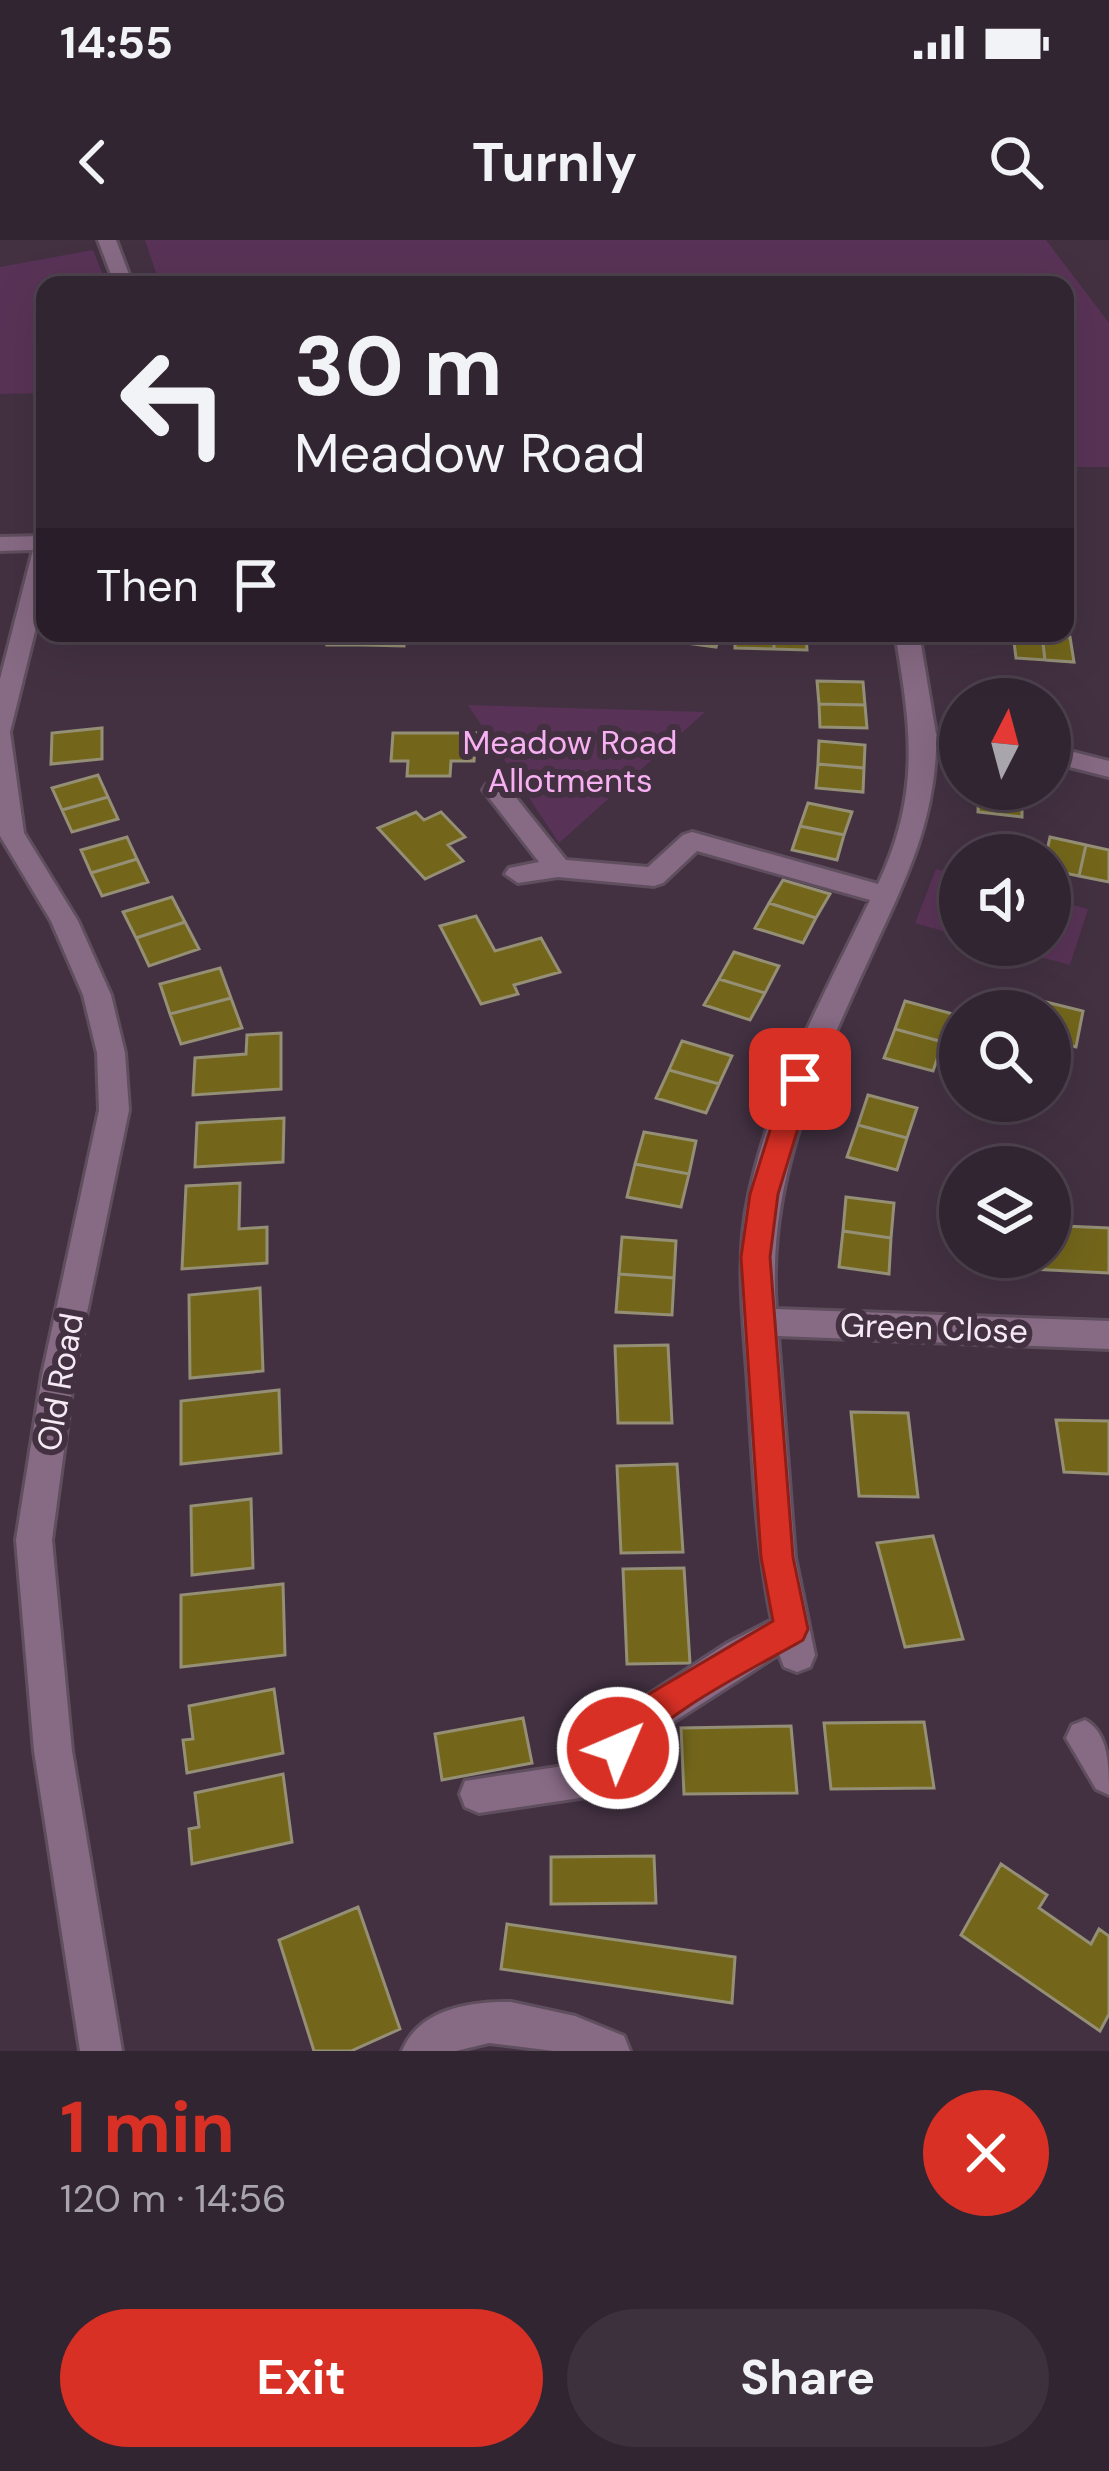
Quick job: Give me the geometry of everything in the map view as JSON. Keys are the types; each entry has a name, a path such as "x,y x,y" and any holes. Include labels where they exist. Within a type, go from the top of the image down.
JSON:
{"street":[{"path":"107,240 121,276"},
{"path":"0,544 36,552"},
{"name":"Old Road","path":"36,586 0,732 10,833 64,921 97,995 110,1053 114,1110 58,1375 34,1540 53,1751 101,2051"},
{"path":"479,1794 600,1780 626,1731 722,1667 794,1642 777,1557 756,1257 764,1194 778,1139 807,1062 889,896 918,805 924,741 908,642"},
{"path":"924,741 939,742"},
{"path":"1071,759 1109,769"},
{"path":"496,790 558,868"},
{"path":"518,874 558,868 654,877 692,841 889,896"},
{"name":"Green Close","path":"759,1322 1109,1334"},
{"path":"1085,1738 1109,1776"},
{"path":"423,2051 454,2028 493,2023 560,2030 609,2051"}],"green space":[{"path":"145,240 1046,240 1073,276 157,276"},
{"path":"93,250 103,276 36,276 36,393 0,394 0,267"},
{"path":"1074,277 1109,323 1109,467 1074,467"},
{"name":"Meadow Road Allotments","path":"468,705 705,712 559,843"},
{"path":"936,869 939,870 939,930 915,923"},
{"path":"1071,905 1088,909 1071,962"}],"building":[{"path":"328,642 366,642 365,645"},
{"path":"366,642 405,642 404,646"},
{"path":"679,642 717,642 716,647"},
{"path":"735,642 774,642 774,649 735,648"},
{"path":"774,642 807,642 807,650 774,649"},
{"path":"1014,642 1043,642 1045,660 1016,658"},
{"path":"1043,642 1071,642 1074,662 1045,660"},
{"path":"817,681 863,682 865,705 819,704"},
{"path":"819,704 865,705 867,728 820,727"},
{"path":"102,728 102,759 51,764 52,733"},
{"path":"393,733 476,733 474,761 451,761 450,776 407,776 408,761 391,761"},
{"path":"819,741 865,745 864,768 818,764"},
{"path":"818,764 864,768 863,792 816,788"},
{"path":"98,775 108,797 62,810 52,788"},
{"path":"108,797 118,819 72,832 62,810"},
{"path":"808,803 852,812 844,835 800,826"},
{"path":"1022,810 1022,817 978,812"},
{"path":"416,812 424,820 441,812 465,837 448,845 463,861 425,879 378,828"},
{"path":"800,826 844,835 837,860 792,850"},
{"path":"127,837 137,859 91,873 81,850"},
{"path":"1071,842 1086,845 1079,876 1071,874"},
{"path":"1086,845 1109,850 1109,882 1079,876"},
{"path":"137,859 148,882 102,896 91,873"},
{"path":"783,880 830,894 816,918 769,903"},
{"path":"172,897 185,922 136,938 123,912"},
{"path":"769,903 816,918 803,943 755,928"},
{"path":"476,916 495,951 541,938 560,972 514,985 518,994 481,1004 440,926"},
{"path":"185,922 199,949 149,966 136,938"},
{"path":"734,952 779,966 765,993 719,979"},
{"path":"220,968 231,998 170,1014 160,984"},
{"path":"719,979 765,993 750,1020 704,1005"},
{"path":"231,998 242,1028 181,1044 170,1014"},
{"path":"905,1001 939,1010 939,1041 895,1029"},
{"path":"1071,1008 1083,1011 1076,1047 1071,1046"},
{"path":"895,1029 939,1041 933,1071 884,1058"},
{"path":"281,1033 281,1089 193,1095 195,1058 246,1054 247,1035"},
{"path":"682,1041 732,1056 719,1084 669,1070"},
{"path":"669,1070 719,1084 706,1113 656,1098"},
{"path":"868,1095 917,1108 907,1138 858,1125"},
{"path":"284,1118 283,1162 195,1167 197,1123"},
{"path":"858,1125 907,1138 897,1170 847,1157"},
{"path":"644,1132 696,1141 689,1174 635,1164"},
{"path":"635,1164 689,1174 681,1207 627,1197"},
{"path":"240,1183 239,1229 267,1227 267,1263 182,1269 186,1186"},
{"path":"846,1197 894,1203 891,1238 843,1231"},
{"path":"1071,1226 1109,1228 1109,1273 1071,1271"},
{"path":"843,1231 891,1238 889,1274 839,1267"},
{"path":"622,1237 676,1241 674,1278 619,1274"},
{"path":"619,1274 674,1278 672,1315 616,1312"},
{"path":"260,1288 263,1371 190,1378 189,1295"},
{"path":"668,1345 672,1423 618,1423 615,1346"},
{"path":"279,1390 281,1453 181,1464 181,1401"},
{"path":"851,1412 908,1413 918,1497 859,1496"},
{"path":"1056,1420 1109,1421 1109,1474 1064,1472"},
{"path":"677,1464 683,1552 621,1553 617,1466"},
{"path":"251,1499 253,1568 192,1575 191,1506"},
{"path":"933,1536 963,1639 905,1647 877,1543"},
{"path":"684,1568 690,1663 627,1664 623,1569"},
{"path":"283,1584 285,1655 181,1667 181,1595"},
{"path":"274,1689 283,1753 187,1773 183,1740 193,1739 189,1706"},
{"path":"523,1718 532,1763 442,1780 435,1734"},
{"path":"924,1722 934,1788 831,1789 824,1723"},
{"path":"791,1726 797,1793 684,1794 681,1728"},
{"path":"283,1774 292,1842 192,1864 189,1829 199,1827 195,1793"},
{"path":"654,1856 656,1903 551,1904 551,1857"},
{"path":"1001,1864 1047,1895 1039,1908 1091,1944 1099,1929 1109,1936 1109,2014 1100,2031 961,1935"},
{"path":"358,1907 400,2029 351,2051 314,2051 279,1940"},
{"path":"507,1924 735,1957 732,2003 501,1969"}],"route":[{"path":"618,1748 626,1731 651,1712 791,1629 777,1557 756,1257 764,1194 800,1079"}]}
